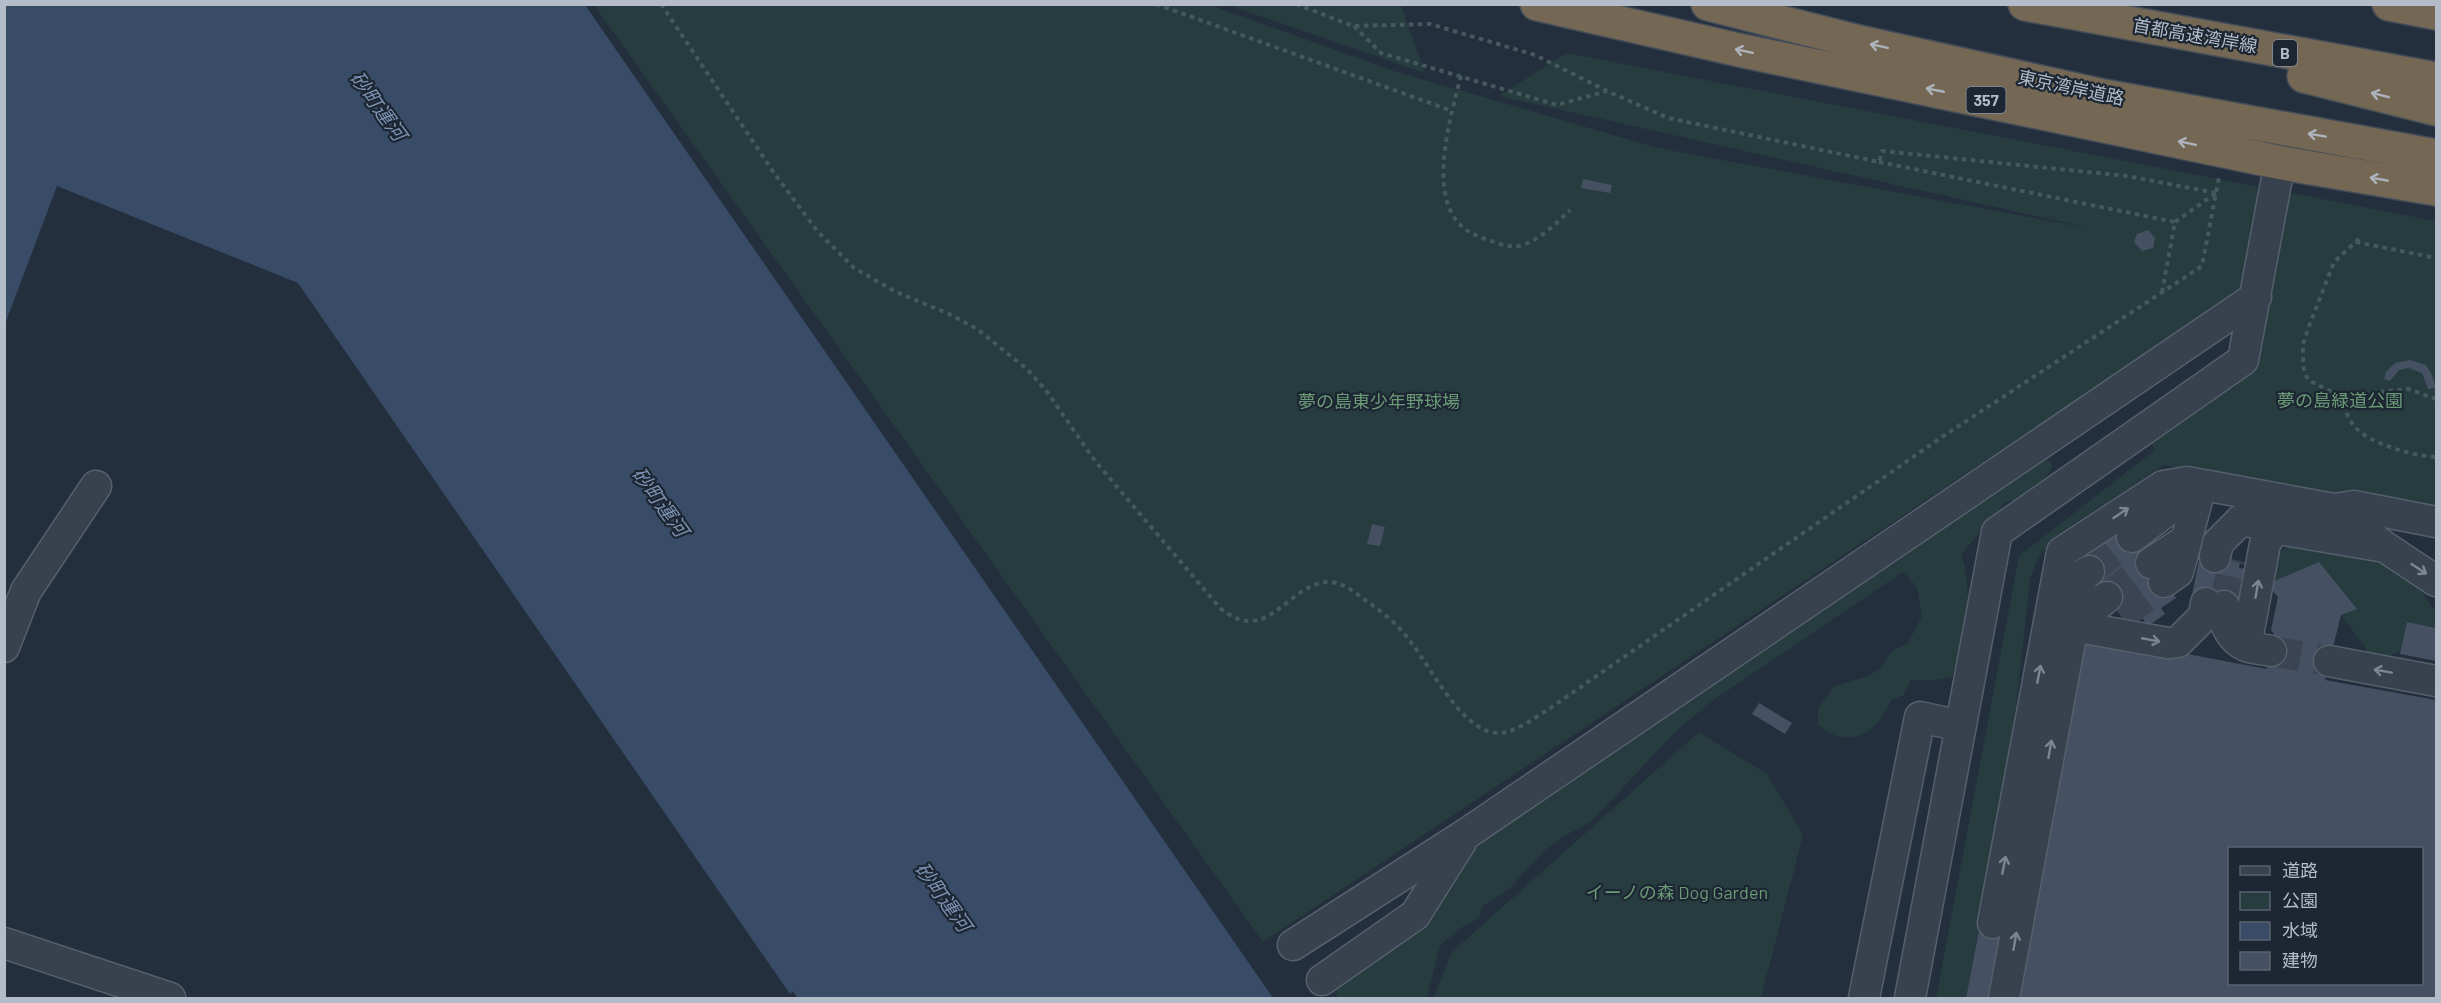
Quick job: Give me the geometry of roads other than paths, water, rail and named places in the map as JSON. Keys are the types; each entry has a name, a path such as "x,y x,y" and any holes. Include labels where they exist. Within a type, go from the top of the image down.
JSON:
{"highway":[{"name":"357","path":"1537,4 1673,36 2282,163 2436,189"},
{"path":"1653,4 1656,14 1673,36"},
{"name":"東京湾岸道路","path":"1708,4 1855,41 2104,96 2436,156"},
{"name":"首都高速湾岸線","path":"2025,4 2436,79"},
{"path":"2389,4 2436,13"},
{"path":"2133,25 2199,50 2436,109"}],"lane":[{"path":"1910,999 1997,532 2243,360 2276,183 2282,163"},
{"path":"1293,945 1466,834 2256,297"},
{"path":"1993,923 2062,552 2163,486 2172,483 2201,485 2334,509 2354,506 2436,522"},
{"path":"2132,537 2201,485"},
{"path":"2158,572 2178,572 2201,485"},
{"path":"4,647 26,591 96,486"},
{"path":"2334,509 2436,581"},
{"path":"2224,558 2218,543 2241,520 2385,547"},
{"path":"2100,617 2168,643 2178,642 2215,605 2235,639 2259,648 2265,544 2272,532 2286,529"},
{"path":"2004,999 2100,617 2082,576 2089,571"},
{"path":"2329,661 2436,681"},
{"path":"1864,999 1917,734 1959,734"},
{"path":"1322,980 1415,915 1466,834"},
{"path":"4,943 170,999"}],"water":[{"name":"砂町運河","path":"5,4 585,5 1273,998 797,998 793,991 790,994 298,283 57,186 5,324"}],"tunnel":[{"path":"2089,571 2132,537"},
{"path":"2224,606 2234,560"},
{"path":"2107,597 2151,563"},
{"path":"2121,616 2164,582"},
{"path":"2271,651 2329,661"}],"park label":[{"name":"夢の島緑道公園","path":"2340,401"},
{"name":"夢の島東少年野球場","path":"1379,402"},
{"name":"イーノの森 Dog Garden","path":"1677,893"}]}
